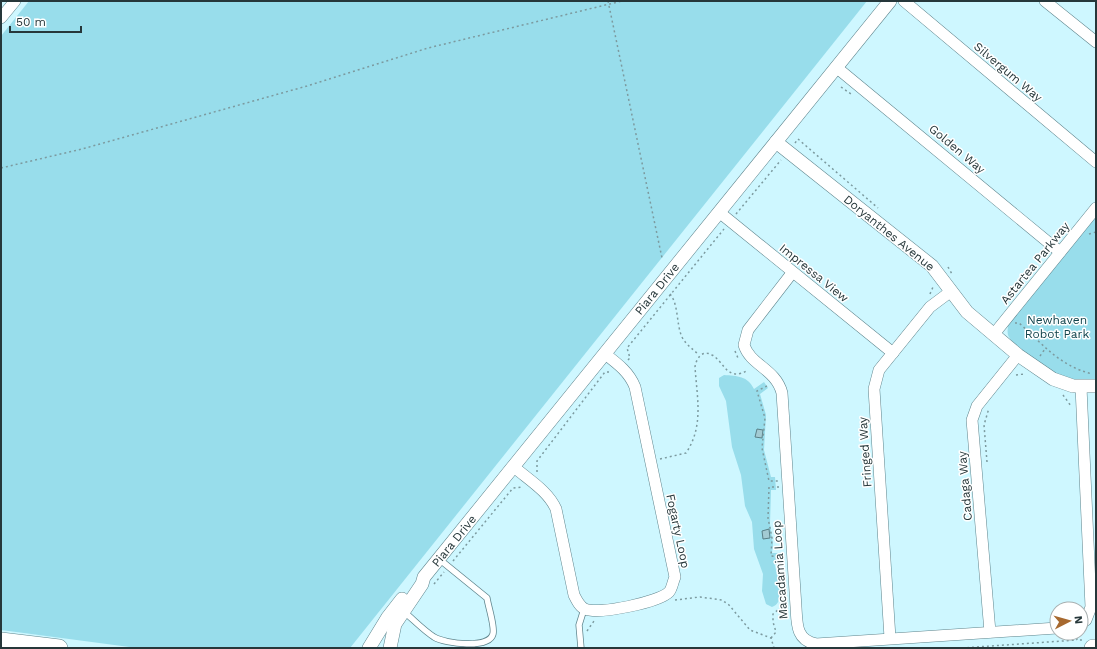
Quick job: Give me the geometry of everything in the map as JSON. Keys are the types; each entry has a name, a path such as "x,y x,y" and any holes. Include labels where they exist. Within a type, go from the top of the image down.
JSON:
{"main road":[{"path":"1,641 59,648"}],"street":[{"path":"1,18 15,1"},
{"name":"Piara Drive","path":"390,648 395,624 422,584 429,581 444,563 514,467 890,1"},
{"name":"Silvergum Way","path":"904,1 1096,162"},
{"path":"1045,1 1096,42"},
{"name":"Golden Way","path":"836,67 1060,252"},
{"name":"Doryanthes Avenue","path":"776,142 932,266 939,273 950,292 967,312 1018,354 1053,379 1081,387 1096,386"},
{"name":"Astartea Parkway","path":"994,334 1096,208"},
{"name":"Impressa View","path":"719,212 892,353"},
{"name":"Macadamia Loop","path":"792,273 748,330 744,345 751,356 775,377 782,393 798,630 806,640 816,644 1049,628"},
{"name":"Fringed Way","path":"890,638 874,389 879,370 892,353 930,307 950,292"},
{"name":"Fogarty Loop","path":"584,609 598,611 658,599 670,591 675,577 636,387 631,377 606,354"},
{"name":"Cadaga Way","path":"990,632 972,420 977,406 1018,354"},
{"path":"1081,387 1091,607 1089,612"},
{"path":"514,467 534,478 548,495 556,509 574,595 577,603 584,609"},
{"name":"Piara Drive","path":"369,648 388,617 418,580 429,581"}],"lane":[{"path":"403,611 434,637 448,643 482,645 490,640 494,633 487,598 444,563"},
{"path":"581,646 579,625 584,609"}],"path":[{"path":"608,1 662,258"},
{"path":"1,168 90,147 307,86 428,48 622,1"},
{"path":"429,581 513,488 524,486 534,478 537,460 605,372 619,373 630,358 627,348 798,139 881,210"},
{"path":"947,266 954,276"},
{"path":"670,294 674,301 682,337 700,356"},
{"path":"1011,321 1019,323 1045,349 1059,360 1096,375"},
{"path":"734,346 735,352 740,360"},
{"path":"1036,360 1045,349"},
{"path":"651,462 686,453 696,436 698,426 695,367 696,360 700,356 706,354 713,355 724,368 732,372 746,371 750,369 746,366"},
{"path":"1014,375 1026,373"},
{"path":"767,382 770,386 757,391 765,418 762,448 769,481 778,481"},
{"path":"1057,393 1063,395 1071,407"},
{"path":"987,464 984,425 989,407"},
{"path":"778,474 779,487 769,487 768,518 772,538 771,556 783,557 783,550"},
{"path":"674,600 700,597 722,600 729,605 750,630 771,638"},
{"path":"771,638 776,632 772,622 775,611 786,609 786,616"},
{"path":"581,646 587,641 585,634 596,618"},
{"path":"771,638 774,648"},
{"path":"962,648 1063,641"}],"green space":[{"path":"29,1 867,1 350,648 137,648 1,630 1,36"},
{"name":"Newhaven Robot Park","path":"1096,215 1096,380 1070,379 1062,377 1041,365 1016,346 1008,335 1008,327 1009,322"},
{"path":"724,375 738,376 745,379 749,381 754,389 764,382 768,388 760,394 766,415 764,450 771,477 775,477 776,490 771,490 770,524 773,544 772,553 780,553 780,560 774,560 780,593 777,604 772,607 766,604 762,591 763,574 754,549 752,522 745,506 741,475 732,447 726,401 719,386 719,378"}],"building":[{"path":"757,429 763,430 762,438 755,437"},
{"path":"769,529 770,538 763,539 762,531"}]}
